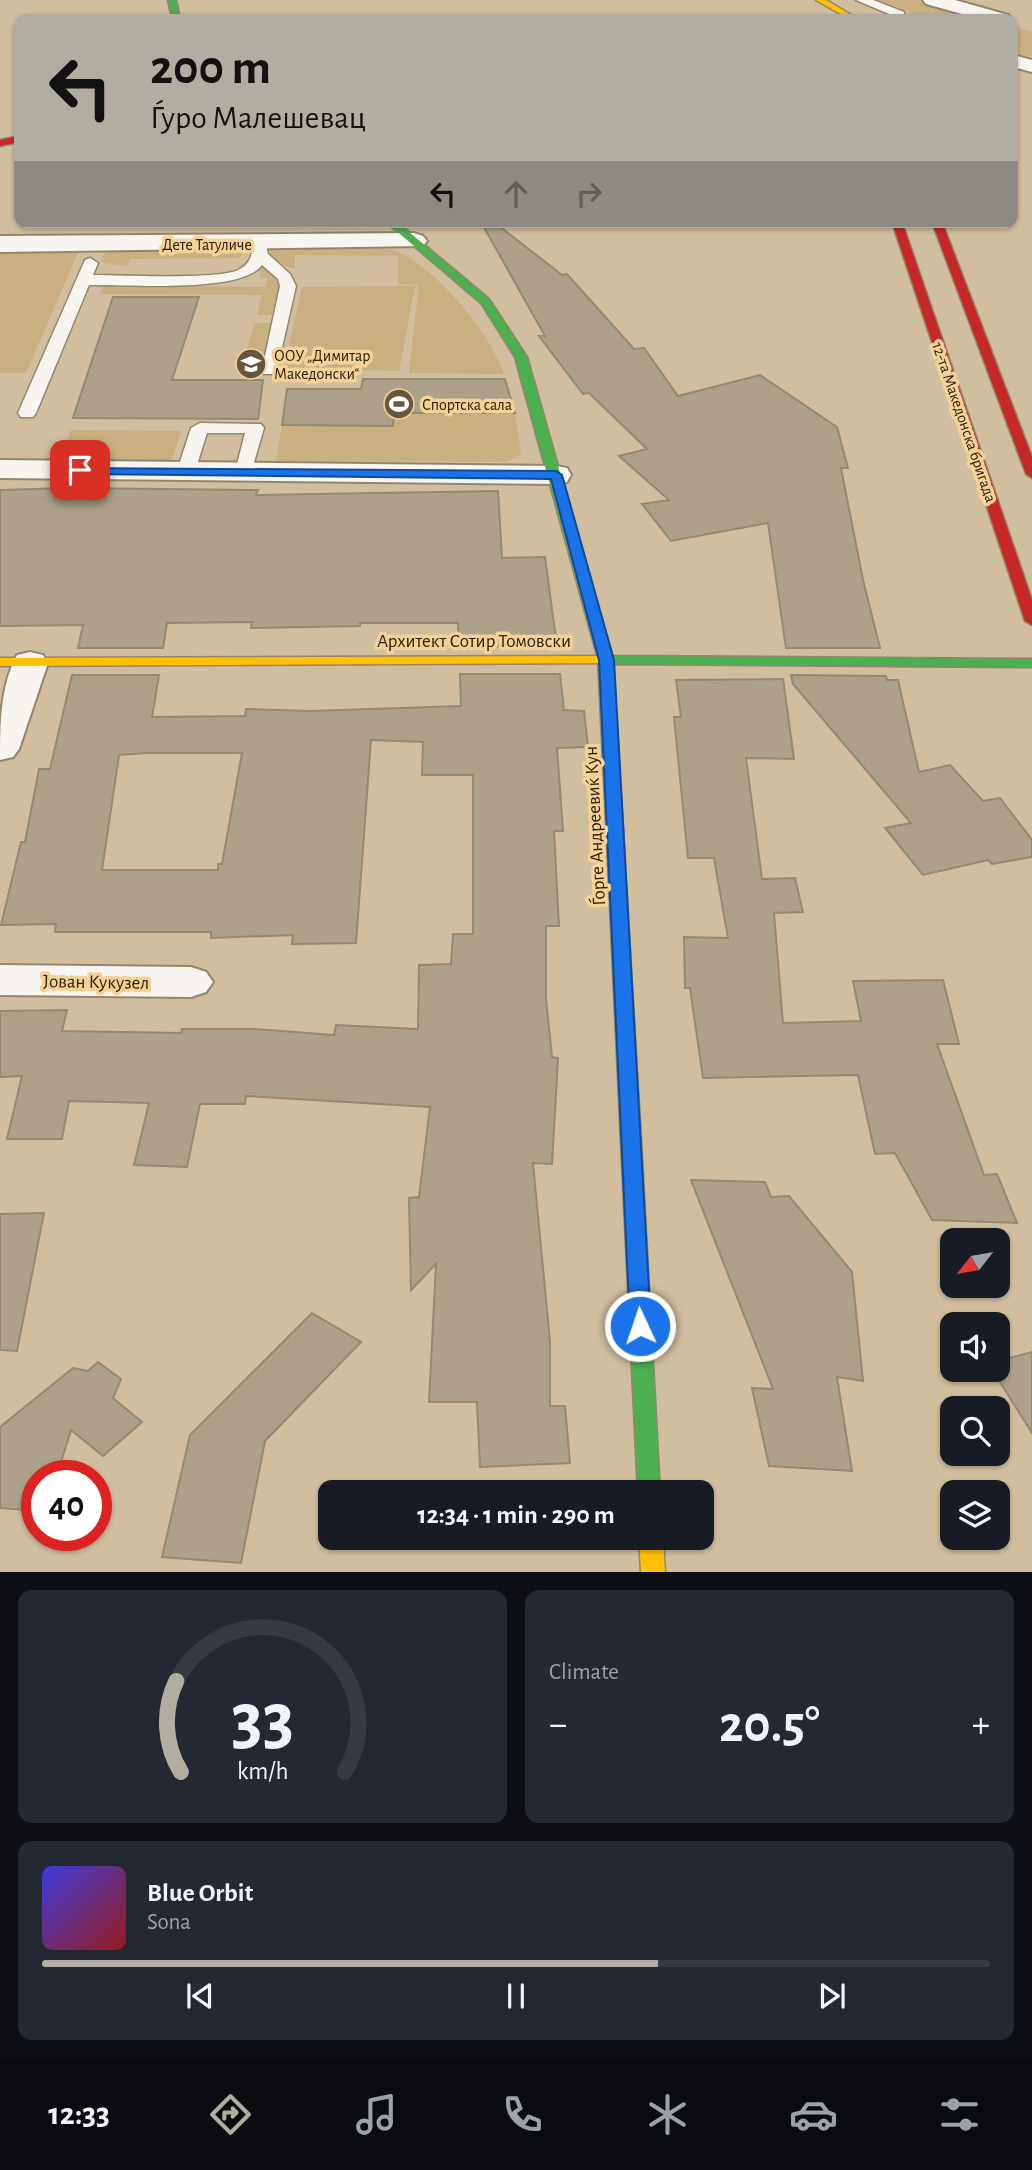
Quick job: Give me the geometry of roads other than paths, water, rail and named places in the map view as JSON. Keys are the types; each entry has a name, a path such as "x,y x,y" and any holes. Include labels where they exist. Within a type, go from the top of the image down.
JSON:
{"street":[{"path":"933,0 983,14"},
{"name":"Ѓорге Андреевиќ Кун","path":"398,228 485,301 521,357 607,660 648,1480"},
{"name":"12-та Македонска бригада","path":"899,228 1032,621"},
{"path":"939,228 1032,474"},
{"name":"Дете Татуличе","path":"0,244 260,250 414,241"},
{"path":"0,469 556,475"},
{"name":"Архитект Сотир Томовски","path":"15,662 607,660 1032,663"},
{"path":"0,749 15,662"},
{"name":"Јован Кукузел","path":"0,980 191,982"},
{"path":"652,1550 653,1572"}],"lane":[{"path":"844,9 891,9 900,14"},
{"path":"84,280 224,279 246,275 256,265 260,250"},
{"path":"260,250 285,277 288,286 270,370"},
{"path":"27,413 90,262"},
{"path":"186,471 200,428 255,428 244,472"}],"place":[{"name":"ООУ „Димитар Македонски“","path":"251,364"},
{"name":"Спортска сала","path":"399,404"}]}
